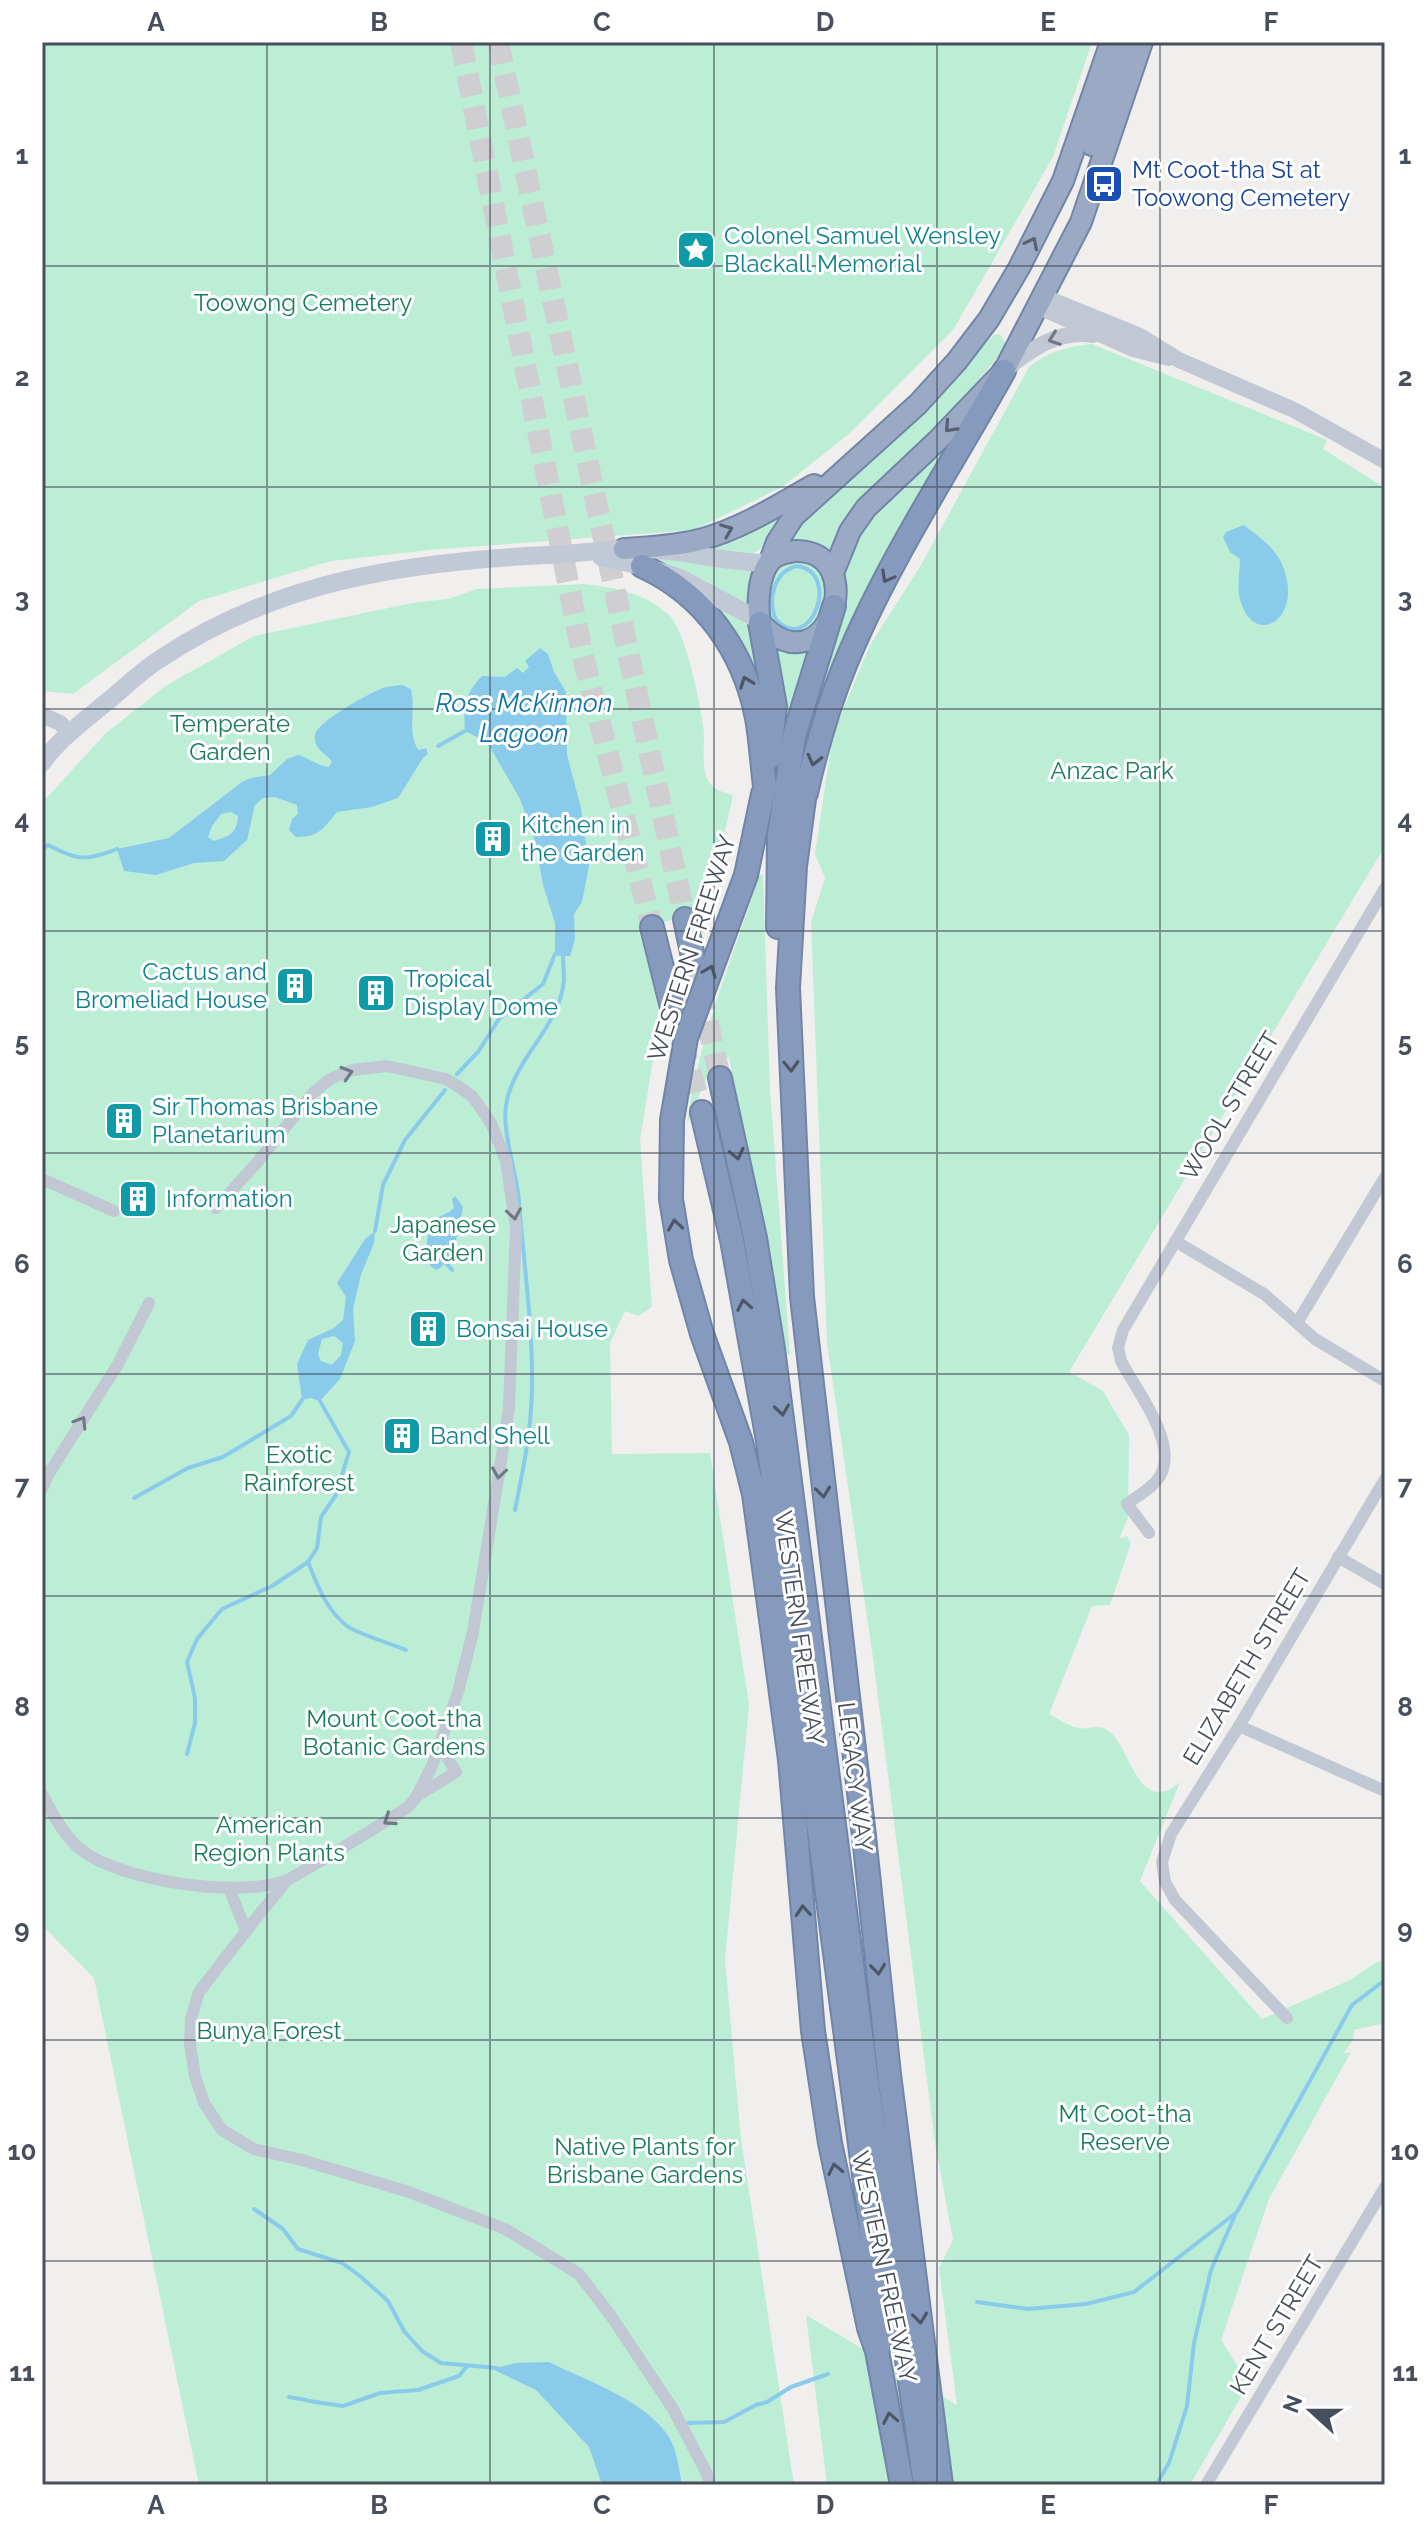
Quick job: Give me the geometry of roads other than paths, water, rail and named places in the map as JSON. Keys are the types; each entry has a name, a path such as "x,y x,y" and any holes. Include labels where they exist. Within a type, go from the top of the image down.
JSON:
{"highway":[{"path":"833,573 844,542 866,508 938,440 1005,370 1081,222 1124,87 1142,42"},
{"path":"1046,293 1116,44"},
{"path":"834,606 820,632 805,641 783,641 759,621 759,597 777,542 794,516 918,404 989,319 1063,181 1103,63 1116,44"},
{"name":"WESTERN FREEWAY","path":"902,2485 877,2351 869,2328 832,2156 813,2031 790,1760 754,1494 736,1427 702,1334 681,1260 671,1199 672,1120 686,1038 746,875 782,792 899,555 1005,370"},
{"path":"624,549 682,543 717,535 767,513 850,465"},
{"path":"769,562 789,552 808,552 825,561 833,573 836,587 834,606 798,722 782,792"},
{"path":"642,566 668,578 687,592 728,642 744,675 782,792"},
{"name":"WESTERN FREEWAY","path":"759,621 775,706 774,734 782,792 777,923 788,988 799,1254 806,1344 889,2074 941,2485"},
{"path":"685,919 693,957"},
{"path":"652,927 672,1008"},
{"name":"LEGACY WAY","path":"720,1078 755,1238 773,1349 867,2082 925,2485"},
{"name":"LEGACY WAY","path":"702,1112 732,1240 768,1441 884,2328 877,2351"}],"main road":[{"path":"42,763 70,733 175,649 256,609 304,591 395,568 624,549 656,550 730,562 769,562"},
{"path":"582,554 642,566 697,585 759,621"}],"street":[{"path":"1046,293 1046,310 1140,336 1179,360 1294,410 1385,461"},
{"path":"1087,320 1110,339"},
{"path":"1005,370 1034,348 1063,335 1083,334 1110,339 1140,351 1179,360"},
{"path":"42,715 60,723 70,733"},
{"name":"WOOL STREET","path":"1149,1533 1127,1504 1159,1478 1163,1469 1164,1440 1121,1361 1118,1348 1123,1330 1385,888"},
{"path":"42,1794 52,1813 81,1850 100,1860 176,1883 229,1888 262,1886 287,1880 408,1807 417,1796 440,1745 458,1692 473,1632 509,1408 516,1228 506,1161 491,1123 472,1096 446,1079 387,1066 352,1070 330,1079 312,1094 216,1208"},
{"path":"1297,1323 1385,1177"},
{"path":"42,1179 114,1211"},
{"path":"1175,1241 1264,1294 1315,1339 1385,1381"},
{"path":"42,1489 134,1336 149,1303"},
{"name":"ELIZABETH STREET","path":"1287,2018 1175,1900 1165,1882 1162,1862 1171,1834 1239,1726 1385,1479"},
{"path":"1338,1557 1385,1584"},
{"path":"1239,1726 1385,1791"},
{"path":"417,1796 456,1772 440,1745"},
{"path":"287,1880 199,1992 191,2018 190,2044 195,2076 204,2103 222,2130 254,2149 409,2192 505,2229 579,2274 673,2409 710,2485"},
{"path":"229,1888 246,1931"},
{"name":"KENT STREET","path":"1206,2485 1385,2187"}],"water":[{"path":"1244,525 1277,555 1287,580 1288,597 1284,611 1277,620 1267,625 1257,624 1248,617 1241,603 1238,587 1240,559 1230,552 1223,537 1226,532"},
{"name":"Ross McKinnon Lagoon","path":"540,648 548,654 566,692 567,755 581,808 589,866 582,902 574,914 575,939 570,956 555,954 555,923 543,885 536,844 520,799 487,742 465,731 466,701 476,682 482,676 505,677 517,668 523,673 529,667 525,661"},
{"path":"402,685 411,689 415,743 418,750 426,748 428,754 398,798 372,807 337,812 320,831 296,837 289,830 292,819 298,814 297,805 275,797 263,798 255,805 247,840 224,861 194,863 156,875 124,871 117,849 169,838 242,782 270,775 287,759 298,755 329,767 332,761 316,743 318,729 367,696 383,688","holes":["231,812 238,816 236,827 224,838 214,841 208,837 221,814"]},
{"path":"455,1196 463,1207 458,1233 449,1259 437,1270 430,1266 427,1258 429,1230 432,1222 454,1208 452,1199"},
{"path":"375,1231 353,1309 355,1341 340,1379 320,1401 311,1398 302,1400 297,1364 308,1340 334,1328 343,1320 346,1297 337,1283 365,1239","holes":["334,1336 343,1343 341,1355 332,1365 321,1361 318,1354 322,1339"]},
{"path":"549,2362 631,2402 659,2424 674,2448 682,2485 602,2485 589,2447 536,2390 492,2369 516,2363"}],"waterway":[{"path":"797,566 810,572 818,582 819,595 810,620 800,628 789,628 776,620 773,612 774,587 783,574 797,566"},
{"path":"438,746 465,731"},
{"path":"42,850 48,845 82,858 117,849"},
{"path":"457,1074 478,1052 499,1019 543,984 555,954"},
{"path":"515,1510 528,1436 532,1366 518,1190 505,1112 512,1084 547,1027 561,997 563,956"},
{"path":"375,1231 383,1185 405,1140 445,1090"},
{"path":"446,1263 452,1270"},
{"path":"134,1498 188,1468 223,1457 291,1416 302,1400"},
{"path":"187,1754 195,1723 195,1698 187,1662 197,1639 222,1609 272,1586 308,1562 317,1548 321,1517 336,1495 349,1452 320,1401"},
{"path":"308,1562 323,1597 340,1620 359,1632 406,1650"},
{"path":"977,2302 1028,2309 1086,2304 1134,2292 1237,2212 1352,2005 1385,1980"},
{"path":"254,2209 283,2229 298,2249 342,2263 360,2276 388,2301 404,2331 422,2351 441,2363 497,2368"},
{"path":"1156,2485 1169,2463 1187,2406 1194,2343 1211,2270 1236,2213"},
{"path":"309,2401 343,2406 380,2393 418,2390 459,2376 467,2366"},
{"path":"688,2423 724,2422 791,2387 828,2374"},
{"path":"289,2397 306,2400"}],"tunnel":[{"path":"461,42 582,653 652,927"},
{"path":"498,42 685,919"},
{"path":"693,957 720,1078"},
{"path":"672,1008 702,1112"}],"place":[{"name":"Mt Coot-tha St at Toowong Cemetery","path":"1104,184"},
{"name":"Colonel Samuel Wensley Blackall Memorial","path":"696,250"},
{"name":"Kitchen in the Garden","path":"493,839"},
{"name":"Cactus and Bromeliad House","path":"295,986"},
{"name":"Tropical Display Dome","path":"376,993"},
{"name":"Sir Thomas Brisbane Planetarium","path":"124,1121"},
{"name":"Information","path":"138,1199"},
{"name":"Bonsai House","path":"428,1329"},
{"name":"Band Shell","path":"402,1436"}],"park label":[{"name":"Toowong Cemetery","path":"303,303"},
{"name":"Temperate Garden","path":"230,738"},
{"name":"Anzac Park","path":"1112,771"},
{"name":"Japanese Garden","path":"443,1239"},
{"name":"Exotic Rainforest","path":"299,1469"},
{"name":"Mount Coot-tha Botanic Gardens","path":"394,1733"},
{"name":"American Region Plants","path":"269,1839"},
{"name":"Bunya Forest","path":"269,2031"},
{"name":"Mt Coot-tha Reserve","path":"1125,2128"},
{"name":"Native Plants for Brisbane Gardens","path":"645,2161"}]}
